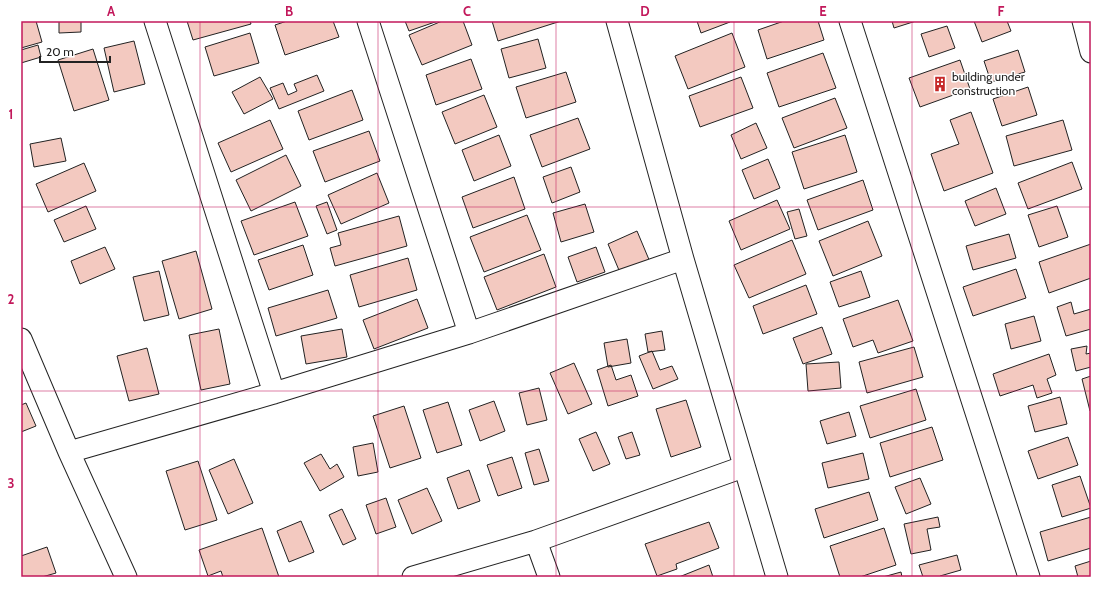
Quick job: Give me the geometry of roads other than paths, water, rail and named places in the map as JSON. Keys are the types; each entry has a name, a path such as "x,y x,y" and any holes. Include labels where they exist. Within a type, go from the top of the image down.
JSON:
{"street":[{"path":"155,21 274,393"},
{"path":"368,21 469,332"},
{"path":"617,21 683,259 777,577"},
{"path":"850,21 1029,577"},
{"path":"1083,21 1091,52"},
{"path":"69,452 274,393 469,332 683,259"},
{"path":"21,339 69,452 126,577"},
{"path":"414,577 536,541 743,466"},
{"path":"536,541 549,577"}],"place":[{"name":"building under construction","path":"940,84"}]}
